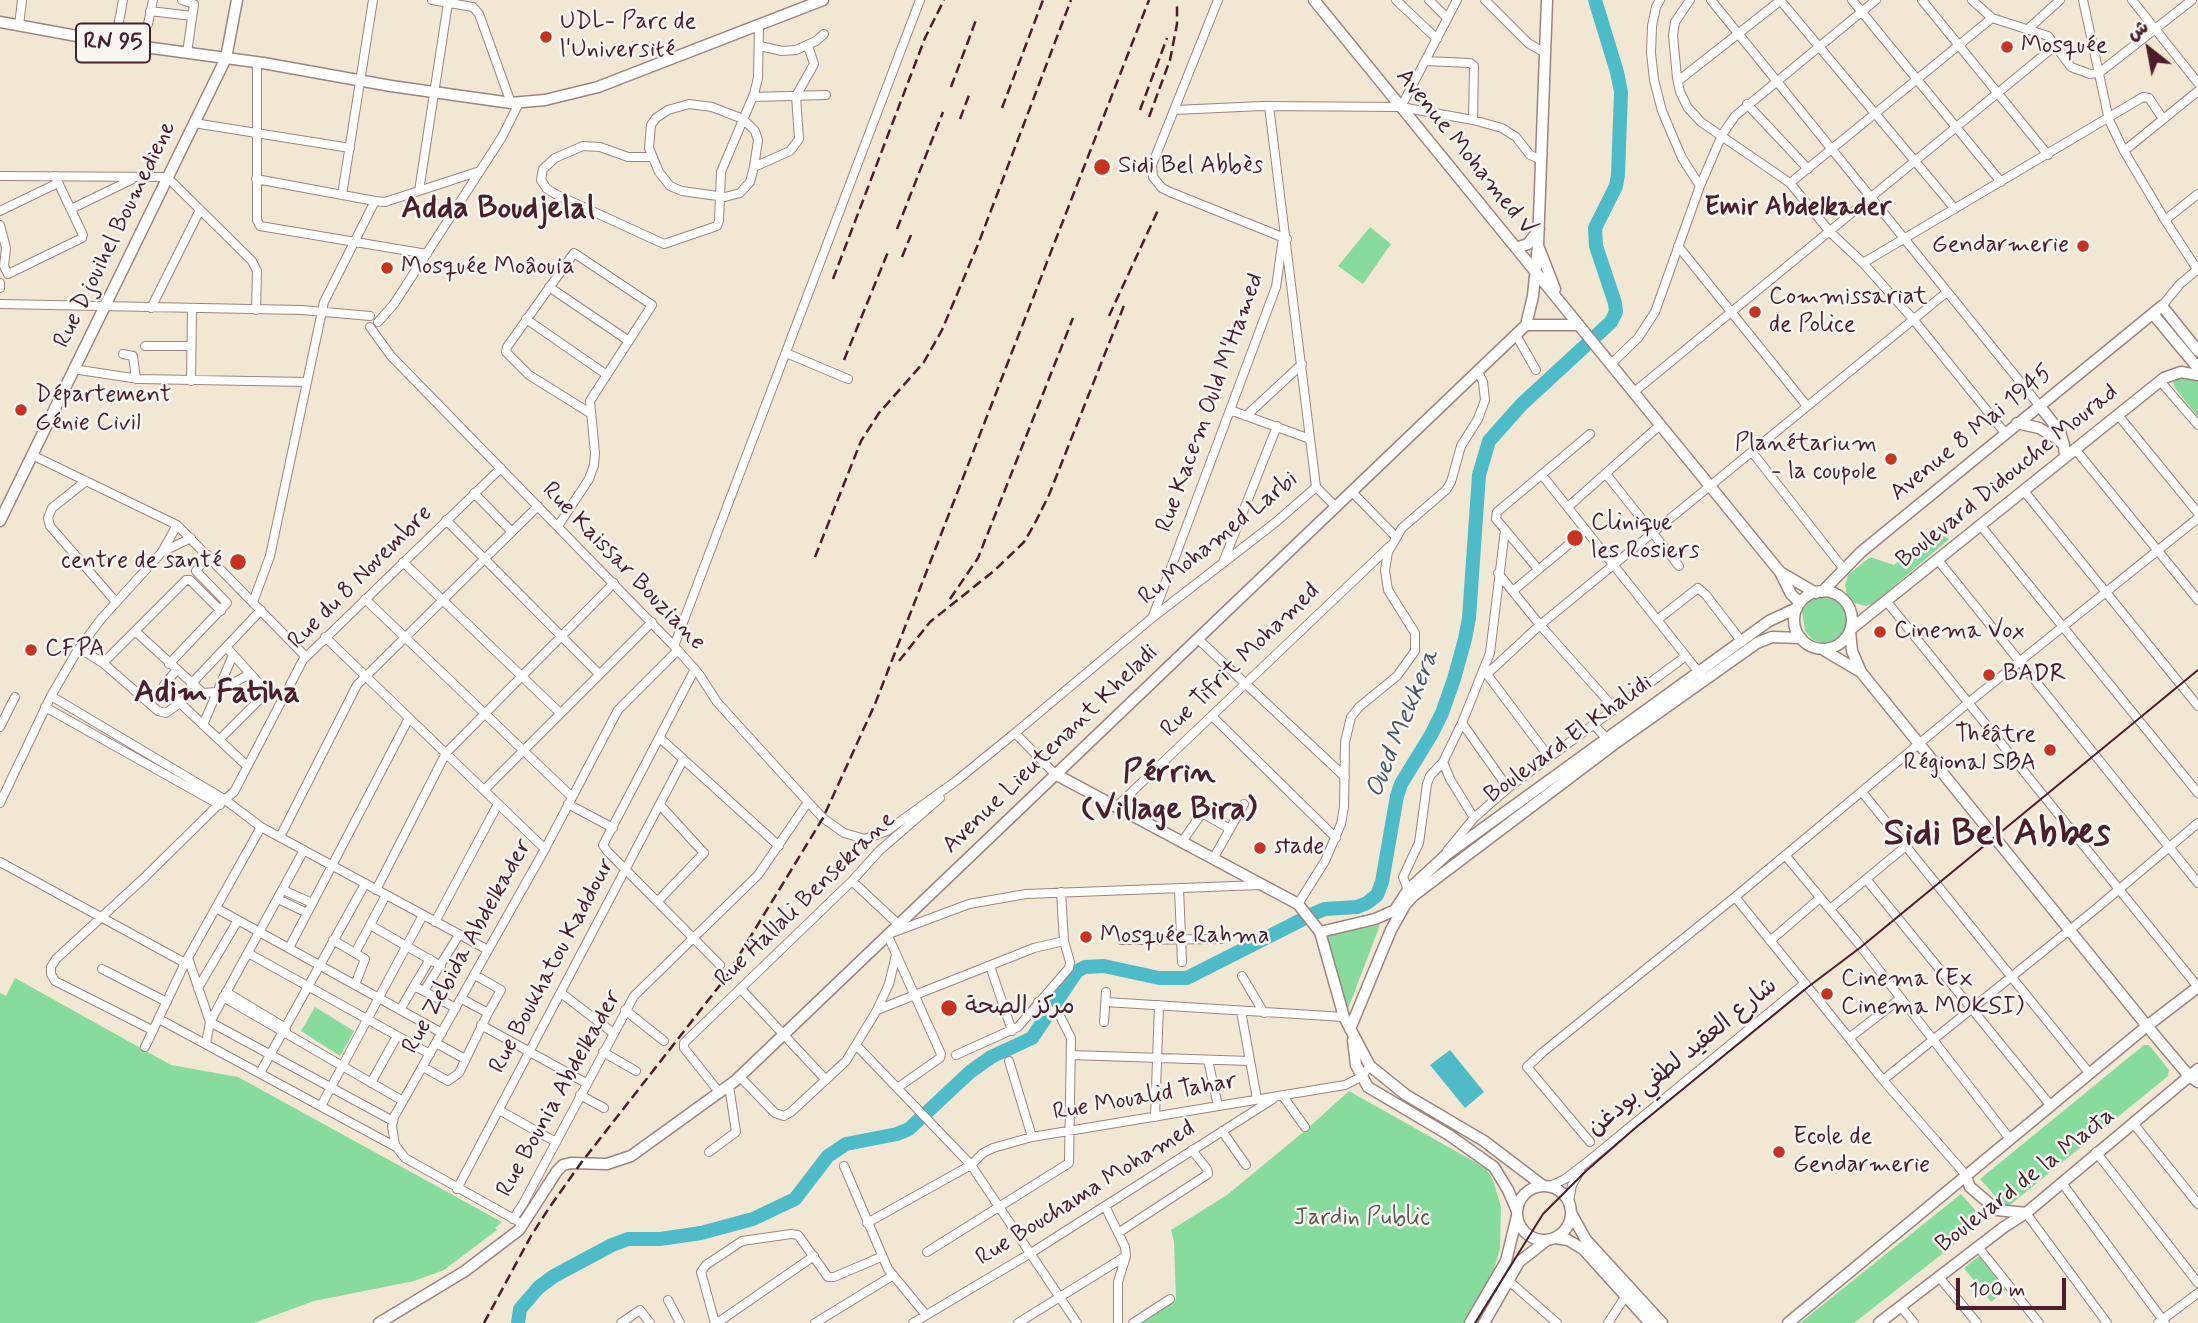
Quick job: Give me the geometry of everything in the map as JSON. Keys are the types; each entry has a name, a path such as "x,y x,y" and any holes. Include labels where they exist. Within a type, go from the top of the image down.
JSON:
{"main road":[{"name":"Rue Djouihel Boumediene","path":"0,521 226,58 237,0"},
{"path":"226,58 360,81 515,103 545,100 598,87 823,0"},
{"name":"Avenue Mohamed V","path":"1314,0 1611,364"},
{"path":"1547,0 1538,245 1536,273 1526,325 1582,328"},
{"name":"RN 95","path":"0,22 115,43 226,58"},
{"path":"1516,248 1528,244 1539,229"},
{"path":"1538,245 1564,307"},
{"path":"2157,310 2192,350 2198,368"},
{"name":"Avenue 8 Mai 1945","path":"1819,593 1843,568 2157,310"},
{"name":"Avenue Lieutenant Kheladi","path":"518,1222 563,1166 581,1163 607,1164 631,1156 740,1077 1526,325"},
{"path":"2162,379 2192,350"},
{"path":"1611,364 1780,572 1799,606"},
{"name":"Boulevard Didouche Mourad","path":"1850,630 2065,457 2070,447 2118,415 2162,379 2198,368"},
{"path":"2039,405 2070,447"},
{"path":"2017,423 2039,428 2070,447"},
{"path":"1780,572 1819,593 1836,595 1845,602 1850,612 1852,651 1861,672 2147,1026 2195,1076"},
{"path":"1367,921 1422,889 1610,742 1702,676 1769,621 1819,593"},
{"path":"1799,606 1794,620 1801,638 1814,648 1839,645 1850,630"},
{"path":"1702,676 1764,639 1801,638"},
{"path":"1822,649 1861,672"},
{"name":"Boulevard El Khalidi","path":"1391,930 1394,911 1446,855 1610,742"},
{"path":"1055,774 1299,904 1318,929 1343,1017 1370,1066 1410,1097 1484,1142 1546,1186 1563,1193 1586,1240 1662,1323"},
{"path":"1406,896 1351,1032 1356,1065 1361,1077 1368,1087 1494,1167 1503,1181 1521,1227 1530,1236 1568,1240 1583,1249 1650,1323"},
{"path":"1318,929 1367,921 1394,911"},
{"path":"1788,1323 1965,1174 2198,987"},
{"name":"Boulevard de la Macta","path":"1879,1323 2026,1213 2096,1152 2195,1076"},
{"path":"1406,1110 1410,1097"},
{"path":"1440,1131 1447,1120"},
{"path":"1965,1174 1969,1187 1997,1210 2026,1213"},
{"path":"1470,1323 1500,1273 1510,1247 1522,1196 1528,1191 1546,1186"},
{"path":"1992,1236 1997,1210"},
{"path":"1488,1320 1524,1256 1565,1230 1572,1213"},
{"path":"379,1323 465,1271 519,1230 518,1222"}],"street":[{"path":"115,43 122,0"},
{"path":"148,24 153,0"},
{"path":"181,0 193,3 187,52"},
{"path":"342,195 373,0"},
{"path":"0,304 348,313 372,322 399,296 427,254 502,137 515,103 479,14 473,7 432,0"},
{"path":"676,648 920,0"},
{"path":"1217,0 1152,165 1152,172 1155,181 1170,192 1285,238"},
{"path":"1396,0 1437,39"},
{"path":"1429,0 1447,18"},
{"path":"1401,107 1457,0"},
{"path":"1485,0 1528,43 1545,53"},
{"path":"1660,0 1652,26 1654,80 1662,111 1682,158 1700,186"},
{"path":"1690,0 1675,22 1672,36 1678,81 1689,108 1701,122 1790,183 1830,232 1863,263 1913,319 2005,433"},
{"path":"1711,0 2039,405"},
{"path":"1678,81 1781,0 1955,209"},
{"path":"1852,0 2001,182"},
{"path":"1611,364 1646,328 1655,312 1700,186 1722,135 1735,116 1875,0"},
{"path":"1922,0 2048,155"},
{"path":"1972,0 1992,18 2048,36 2071,67 2086,73 2099,73 2192,0"},
{"path":"2027,30 2060,0"},
{"path":"2083,0 2109,120 2165,220 2198,269 2157,310"},
{"path":"2133,0 2198,83"},
{"path":"19,26 21,1"},
{"path":"419,191 448,3"},
{"path":"150,11 192,16"},
{"path":"1790,183 1992,18"},
{"path":"652,156 628,157 600,147 583,146 555,158 543,169 541,180 544,186 557,195 666,244 718,225 722,172 753,97 758,78 760,24"},
{"path":"760,46 782,51 808,47 824,34"},
{"path":"1634,392 2056,45"},
{"path":"754,167 780,156 796,145 799,132 796,96 814,64 808,47"},
{"path":"1425,61 1470,63 1474,66 1473,120"},
{"path":"257,62 257,220 264,228 427,254"},
{"path":"2124,151 2198,91"},
{"path":"753,97 826,95"},
{"path":"1863,263 2145,97 2149,98 2163,119"},
{"path":"1748,104 1808,169"},
{"path":"702,105 743,119 757,137 754,167 746,188 733,196 682,191 670,186 659,172 649,148 652,122 659,115 676,106 702,105"},
{"path":"1175,110 1269,106 1401,107 1473,120 1511,133 1530,155 1542,160"},
{"name":"Ru Mohamed Larbi","path":"956,781 1152,618 1316,487 1269,106"},
{"path":"194,123 350,148"},
{"path":"256,179 383,203 480,172"},
{"path":"0,176 56,180 167,177 255,266 256,310"},
{"path":"71,209 135,178"},
{"path":"0,225 6,248 5,270 10,274 82,238 83,235 56,180"},
{"path":"0,211 56,180"},
{"path":"2165,220 2198,194"},
{"path":"253,602 270,556 326,298 375,201"},
{"path":"151,308 200,210"},
{"name":"Rue Kacem Ould M'Hamed","path":"1152,618 1276,287 1285,238"},
{"path":"1678,246 1807,407"},
{"path":"558,526 589,480 594,465 590,401 651,306 575,253 570,255 507,347 507,355 529,376 590,413"},
{"path":"549,287 629,341"},
{"path":"1485,672 1947,292"},
{"path":"191,381 192,308"},
{"path":"526,319 607,375"},
{"name":"Rue Kaissar Bouziane","path":"372,322 386,350 652,622 695,669 717,702 823,818 855,838 875,837 899,824 956,781"},
{"path":"1516,335 1536,370"},
{"path":"145,346 191,346"},
{"path":"123,354 133,356 136,379"},
{"path":"786,354 848,379"},
{"path":"1247,416 1302,364"},
{"path":"73,369 136,379 307,382"},
{"name":"Rue Tifrit Mohamed","path":"1116,807 1394,540 1418,513 1446,490 1451,482 1461,446 1478,419 1485,400 1483,382 1478,372"},
{"path":"2162,379 2198,425"},
{"path":"1230,410 1310,439"},
{"path":"1590,1142 1527,1067 1968,703 2158,551 2198,515 2118,415"},
{"path":"1568,507 1660,425"},
{"path":"1223,563 1277,426"},
{"path":"1538,569 1496,519 1497,512 1590,434"},
{"path":"2070,447 2198,600"},
{"path":"1752,452 1843,568"},
{"path":"32,455 177,525 306,657"},
{"name":"Rue du 8 Novembre","path":"152,1030 55,981 51,967 56,959 234,792 296,670 306,657 500,468"},
{"path":"1606,474 1679,566"},
{"path":"1542,475 1702,676"},
{"path":"86,481 52,508 48,519 50,526 116,602"},
{"path":"1316,487 1336,508"},
{"path":"2024,491 2198,706"},
{"path":"1299,904 1336,838 1344,807 1346,731 1351,717 1405,667 1417,646 1415,633 1391,597 1386,582 1385,565 1394,540 1352,492"},
{"path":"474,493 512,532"},
{"path":"280,836 350,695 538,506"},
{"path":"446,520 598,673"},
{"path":"0,802 45,707 79,648 162,552 177,525"},
{"path":"1981,526 2198,793"},
{"path":"1406,896 1403,877 1419,843 1430,776 1443,762 1485,672 1493,640 1506,530"},
{"path":"1514,590 1586,530"},
{"path":"162,552 191,538"},
{"path":"169,664 220,611 226,601 195,569 208,555"},
{"path":"1938,561 2198,883"},
{"path":"403,562 560,713"},
{"path":"1499,573 1540,625 1615,709"},
{"path":"103,663 188,579 220,611"},
{"path":"376,890 446,753 614,583"},
{"path":"1657,620 1698,588 1742,642"},
{"path":"365,599 523,751 570,801 613,828"},
{"path":"1887,602 2198,987"},
{"path":"191,684 230,651 261,610"},
{"path":"484,790 598,673 652,622"},
{"path":"135,631 203,693 216,692 250,674"},
{"path":"325,637 545,849"},
{"path":"1198,639 1345,777"},
{"path":"79,648 103,663 158,711 166,713 180,703"},
{"name":"Rue Zebida Abdelkader","path":"393,1121 545,849 618,710 676,648"},
{"path":"219,740 266,694 266,690 230,651"},
{"path":"203,725 230,651"},
{"path":"1431,869 1474,818 1508,788 1686,656"},
{"path":"695,669 604,847 720,965"},
{"path":"176,671 164,685 247,766"},
{"path":"1485,672 1549,757"},
{"path":"51,696 221,802"},
{"path":"0,727 15,697"},
{"path":"45,707 232,807 261,827 488,950"},
{"path":"1212,716 1336,838"},
{"path":"289,948 409,718"},
{"path":"1462,723 1508,788"},
{"path":"1593,724 1610,742"},
{"path":"1016,733 1055,774"},
{"path":"660,738 779,846"},
{"name":"Rue Boukhatou Kaddour","path":"457,1189 683,760"},
{"path":"1443,762 1450,779 1474,818"},
{"name":"Rue Hallali Bensekrane","path":"724,1089 683,1046 686,1041 852,881 879,851 931,807 956,781"},
{"path":"1862,792 2090,1074"},
{"name":"Rue Bounia Abdelkader","path":"518,1222 556,1142 625,1010 641,987 758,875 808,802"},
{"path":"435,922 498,804"},
{"path":"657,901 704,854 660,804"},
{"path":"1213,859 1244,804"},
{"path":"1182,842 1202,813 1230,829"},
{"path":"1883,1080 2198,823"},
{"path":"145,1047 187,960 261,827"},
{"path":"1830,909 1906,846"},
{"path":"206,1043 210,1022 304,850"},
{"path":"1785,855 1901,998 2010,1139"},
{"path":"0,862 101,918 187,960 210,1022 393,1121 396,1147"},
{"path":"1866,879 2051,1106"},
{"path":"852,881 893,932 896,955 941,1057 897,1088"},
{"path":"260,1073 365,884"},
{"path":"893,932 970,905 1026,894 1263,885"},
{"path":"1179,888 1182,962"},
{"path":"956,1055 1012,1031 1041,1004 1070,964 1064,941 1060,892"},
{"path":"280,894 312,903"},
{"path":"280,894 307,913"},
{"path":"355,953 386,895"},
{"path":"1735,897 1883,1080 1965,1174"},
{"path":"1770,941 1821,898"},
{"path":"216,908 442,1033"},
{"path":"321,1106 424,915"},
{"path":"198,988 238,920"},
{"path":"370,925 441,966"},
{"path":"424,991 459,935"},
{"path":"1121,940 1221,939"},
{"path":"333,940 366,960 355,985"},
{"path":"877,1010 1034,948 1064,941"},
{"path":"248,953 430,1054"},
{"path":"740,1077 780,1116 791,1112 846,1061 877,1010 889,984 896,955"},
{"path":"400,1010 430,959"},
{"path":"990,966 1012,1031"},
{"path":"102,969 167,1002"},
{"path":"423,1067 448,1081 459,1073 501,990 475,975"},
{"path":"1242,976 1264,1013"},
{"name":"شارع العقيد لطفي بودغن","path":"1546,1186 1565,1179 1586,1163 1805,983"},
{"path":"414,986 456,1008"},
{"path":"741,989 826,1080"},
{"path":"1104,1022 1106,992"},
{"path":"561,993 612,1032"},
{"path":"225,995 403,1101"},
{"path":"1849,1038 1901,998"},
{"path":"462,999 488,1013"},
{"path":"1105,1002 1343,1017"},
{"path":"927,1252 1069,1163 1070,1034 1060,1016 1041,1004"},
{"path":"1155,1116 1159,1005"},
{"path":"625,1010 664,1041"},
{"path":"1241,1011 1257,1099"},
{"path":"159,1019 396,1147 411,1163 518,1222"},
{"path":"481,1025 586,1083"},
{"path":"371,1083 397,1036"},
{"path":"436,1043 465,1059"},
{"path":"856,1045 971,1165 1077,1323"},
{"path":"603,1052 636,1071"},
{"path":"1071,1055 1250,1061"},
{"path":"1208,1060 1219,1106"},
{"path":"1009,1061 1032,1137"},
{"path":"1361,1077 1370,1066"},
{"name":"Rue Moualid Tahar","path":"867,1223 971,1165 984,1153 1032,1137 1345,1085 1361,1077"},
{"path":"709,1152 736,1132 724,1089"},
{"path":"580,1095 604,1108"},
{"path":"1280,1095 1305,1127"},
{"name":"Rue Bouchama Mohamed","path":"913,1323 1031,1253 1280,1095"},
{"path":"499,1110 556,1142"},
{"path":"2133,1123 2198,1204"},
{"path":"1222,1131 1246,1165"},
{"path":"1118,1233 1208,1174 1192,1150"},
{"path":"2096,1152 2198,1283"},
{"path":"1569,1201 1572,1185 1586,1163"},
{"path":"844,1166 892,1276 926,1315"},
{"path":"2062,1183 2162,1322 2198,1293"},
{"path":"1105,1206 1125,1247 1126,1256 1120,1273 1118,1323"},
{"path":"2026,1213 2107,1323"},
{"path":"814,1256 716,1323 701,1272 705,1265 747,1239 791,1234 802,1238 814,1256 828,1277 834,1277 881,1256"},
{"path":"1978,1247 2039,1323"},
{"path":"1018,1323 1126,1256"},
{"path":"814,1323 892,1276"},
{"path":"1511,1277 1557,1323"},
{"path":"1939,1277 1977,1323"},
{"path":"1608,1323 1625,1297"},
{"path":"1133,1323 1170,1299"},
{"path":"668,1300 680,1323"},
{"path":"1900,1307 1914,1323"},
{"path":"621,1323 640,1310 650,1323"}],"green space":[{"path":"1370,227 1391,244 1363,284 1338,266"},
{"path":"2187,376 2198,380 2198,417 2173,382 2177,378"},
{"path":"1935,531 1949,539 1873,604 1865,606 1855,603 1847,596 1845,585 1848,575 1870,557 1894,565"},
{"path":"1818,596 1835,600 1846,615 1844,631 1833,642 1813,640 1805,631 1802,611 1811,599"},
{"path":"1380,925 1345,1017 1323,936"},
{"path":"15,978 171,1065 238,1077 502,1222 495,1228 497,1230 444,1270 414,1281 314,1301 254,1323 0,1323 0,993 6,996"},
{"path":"315,1007 354,1031 340,1056 301,1031"},
{"path":"2144,1045 2149,1045 2169,1070 2168,1076 2010,1205 2003,1205 1980,1179"},
{"name":"Jardin Public","path":"1349,1091 1475,1162 1486,1169 1493,1180 1501,1207 1500,1249 1491,1279 1464,1323 1136,1323 1176,1299 1174,1242 1171,1230 1227,1195"},
{"path":"1961,1194 1983,1222 1854,1323 1800,1323"},
{"path":"1979,1256 2006,1290 1991,1302 1964,1268"}],"water":[{"path":"1450,1050 1484,1092 1465,1108 1430,1065"}],"waterway":[{"name":"Oued Mekkera","path":"518,1323 520,1309 539,1287 612,1245 628,1239 660,1239 701,1233 753,1219 795,1199 828,1156 846,1144 909,1129 970,1072 991,1057 1032,1038 1077,971 1085,967 1104,966 1159,978 1187,978 1315,913 1325,909 1357,907 1377,895 1382,882 1401,784 1442,713 1465,639 1469,618 1479,475 1489,441 1522,404 1611,322 1616,312 1596,246 1595,228 1616,186 1621,92 1595,0"}],"tram line":[{"path":"1475,1323 1543,1214 1586,1171 2198,670"}],"railway":[{"path":"833,279 925,38 944,0"},
{"path":"1002,108 1043,0"},
{"path":"815,557 861,441 879,413 924,362 942,330 979,242 1071,0"},
{"path":"484,1323 549,1208 724,980 823,818 875,704 1149,0"},
{"path":"1149,117 1170,60 1177,24 1177,4"},
{"path":"951,87 976,20"},
{"path":"1140,110 1167,38"},
{"path":"960,119 969,95"},
{"path":"897,229 943,112"},
{"path":"1109,316 1159,208"},
{"path":"902,257 911,235"},
{"path":"844,360 888,252"},
{"path":"899,661 930,622 995,570 1024,542 1049,495 1125,303"},
{"path":"950,599 978,558 1073,318"}],"place":[{"name":"UDL- Parc de l'Université","path":"546,37"},
{"name":"Mosquée","path":"2007,47"},
{"name":"Sidi Bel Abbès","path":"1102,167"},
{"name":"Gendarmerie","path":"2083,246"},
{"name":"Mosquée Moâouia","path":"387,268"},
{"name":"Commissariat de Police","path":"1755,312"},
{"name":"Département Génie Civil","path":"21,410"},
{"name":"Planétarium - la coupole","path":"1891,459"},
{"name":"Clinique les Rosiers","path":"1575,538"},
{"name":"centre de santé","path":"238,562"},
{"name":"Cinema Vox","path":"1880,632"},
{"name":"CFPA","path":"31,650"},
{"name":"BADR","path":"1989,675"},
{"name":"Théâtre Régional SBA","path":"2050,750"},
{"name":"stade","path":"1260,848"},
{"name":"Mosquée Rahma","path":"1086,937"},
{"name":"Cinema (Ex Cinema MOKSI)","path":"1827,994"},
{"name":"مركز الصحة","path":"949,1008"},
{"name":"Ecole de Gendarmerie","path":"1779,1152"}],"district":[{"name":"Emir Abdelkader","path":"1798,209"},
{"name":"Adda Boudjelal","path":"498,210"},
{"name":"Adim Fatiha","path":"217,694"},
{"name":"Pérrin (Village Bira)","path":"1169,792"},
{"name":"Sidi Bel Abbes","path":"1997,836"}]}
